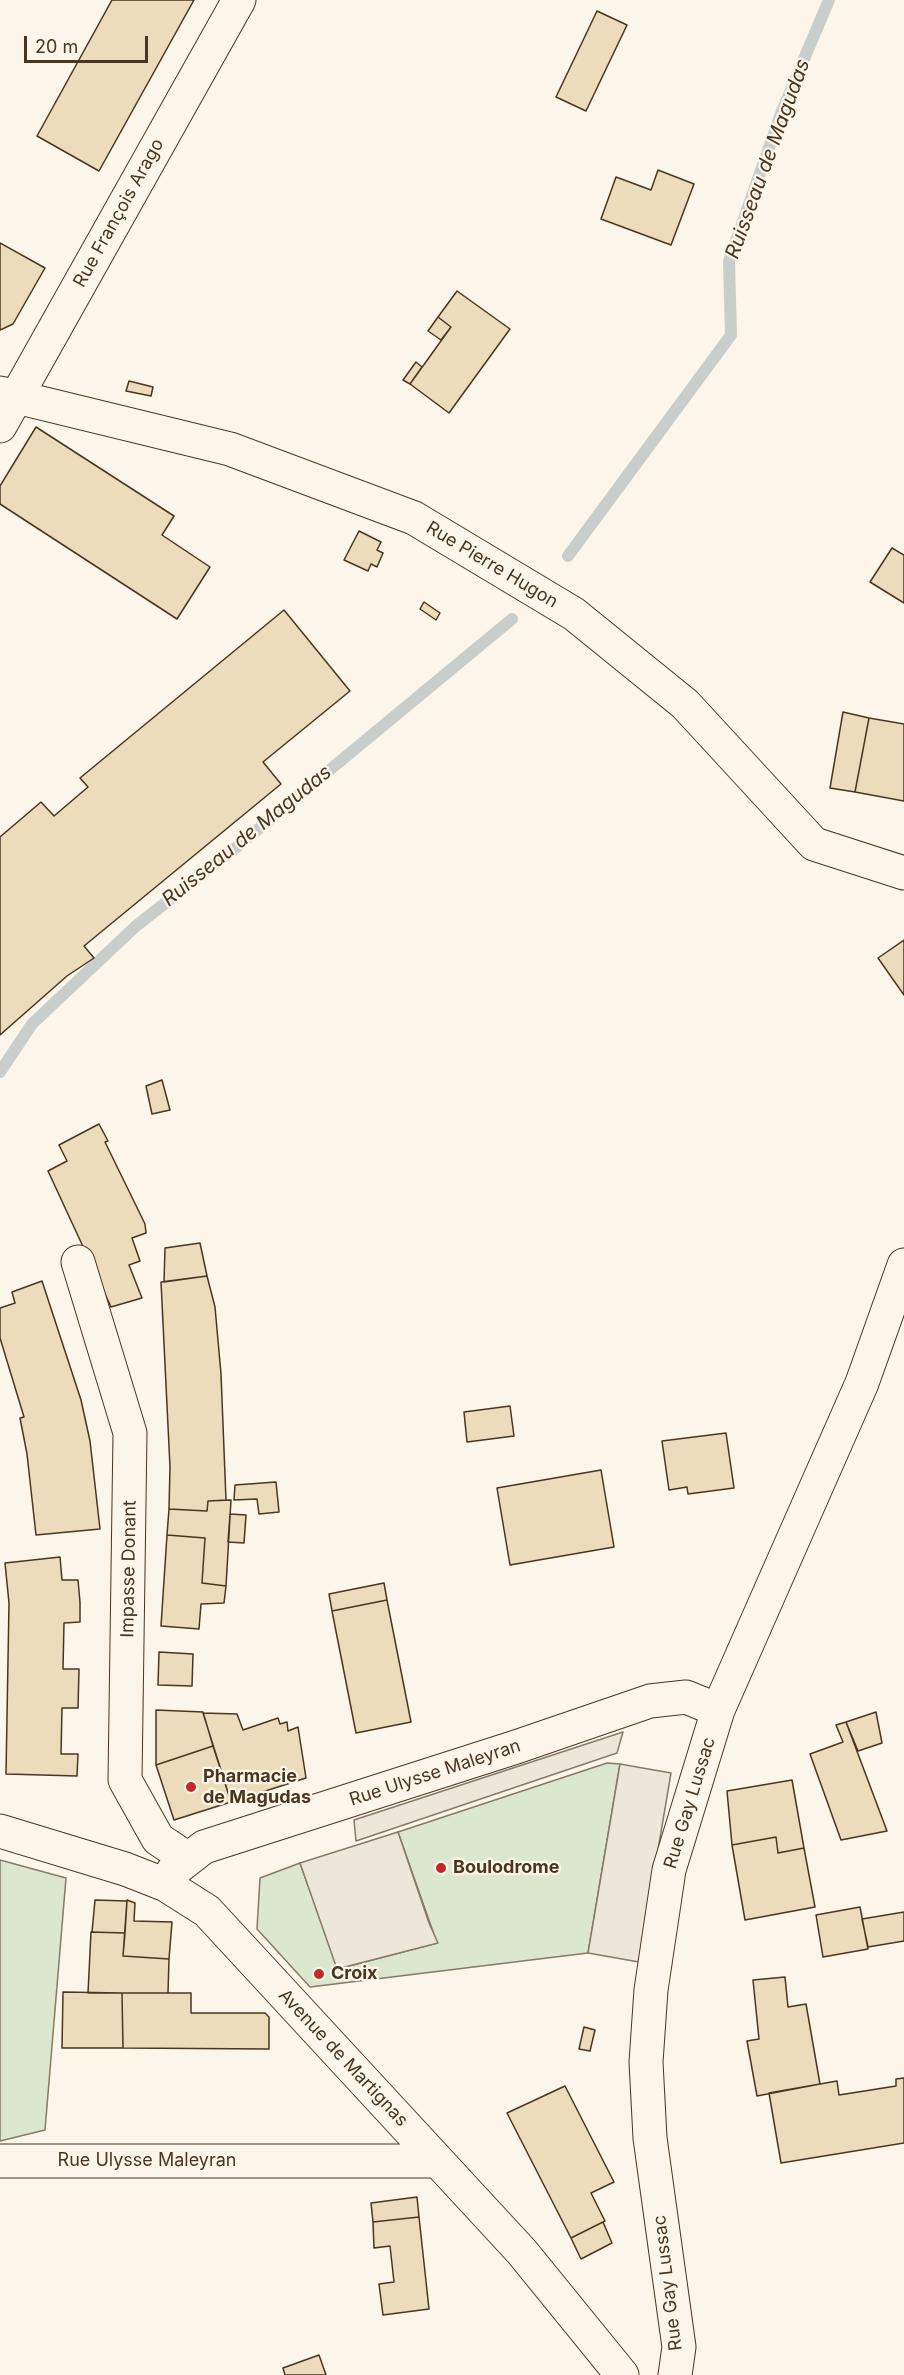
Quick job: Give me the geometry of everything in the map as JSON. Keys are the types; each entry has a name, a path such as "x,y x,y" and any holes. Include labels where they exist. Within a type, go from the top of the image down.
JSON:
{"street":[{"name":"Rue François Arago","path":"0,426 8,395 239,0"},
{"name":"Rue Pierre Hugon","path":"8,395 230,449 414,518 573,614 685,704 814,844 904,873"},
{"name":"Impasse Donant","path":"78,1262 130,1433 125,1780 158,1839 188,1859"},
{"name":"Rue Gay Lussac","path":"675,2375 679,2347 650,2138 646,2062 651,1990 669,1870 718,1710 862,1383 904,1265"},
{"name":"Rue Ulysse Maleyran","path":"165,1885 174,1869 204,1847 516,1747 650,1701 686,1697 718,1710"},
{"name":"Avenue de Martignas","path":"0,1831 125,1869 165,1885 207,1911 522,2252 622,2375"},
{"name":"Rue Ulysse Maleyran","path":"0,2161 438,2162"}],"green space":[{"path":"607,1763 620,1764 588,1953 310,1987 257,1929 260,1878 300,1863 338,1969 437,1943 398,1832"},
{"path":"0,1860 66,1878 45,2130 0,2141"}],"shaded area":[{"path":"623,1732 617,1753 356,1841 354,1820"},
{"path":"620,1764 671,1773 639,1962 588,1953"},
{"path":"398,1832 438,1943 337,1969 300,1863"}],"building":[{"path":"112,0 194,0 99,171 37,136"},
{"path":"597,11 627,25 586,111 556,97"},
{"path":"658,170 694,184 671,245 601,219 616,177 651,190"},
{"path":"0,243 45,268 13,324 0,330"},
{"path":"457,291 510,329 449,413 410,384 451,327 438,317"},
{"path":"438,317 451,327 441,340 428,331"},
{"path":"416,362 422,367 410,384 403,380"},
{"path":"129,381 153,387 151,396 126,391"},
{"path":"36,427 174,516 162,535 210,567 177,619 0,504 0,486"},
{"path":"359,531 381,542 377,550 383,553 377,567 371,564 368,571 344,560"},
{"path":"892,548 904,555 904,603 870,582"},
{"path":"424,602 440,613 436,620 420,609"},
{"path":"284,610 350,691 263,762 281,784 84,946 94,958 67,976 0,1035 0,837 41,802 54,816 88,787 80,778"},
{"path":"843,712 869,718 855,792 830,788"},
{"path":"869,718 904,724 904,801 855,792"},
{"path":"904,940 904,995 878,958"},
{"path":"162,1080 170,1110 152,1114 146,1086"},
{"path":"99,1124 108,1141 105,1142 145,1224 146,1233 132,1238 140,1261 129,1265 142,1298 111,1307 48,1171 67,1161 59,1145"},
{"path":"200,1243 207,1276 164,1282 165,1248"},
{"path":"207,1276 215,1307 221,1374 226,1500 208,1501 207,1511 169,1509 170,1467 161,1282"},
{"path":"42,1281 81,1400 90,1441 100,1529 36,1535 27,1454 20,1418 24,1417 0,1338 0,1308 15,1303 12,1292"},
{"path":"510,1406 514,1436 467,1442 464,1412"},
{"path":"726,1433 734,1488 688,1494 687,1487 669,1490 662,1441"},
{"path":"601,1470 614,1547 510,1565 497,1488"},
{"path":"276,1482 279,1512 259,1514 257,1499 234,1500 235,1485"},
{"path":"231,1500 226,1586 202,1583 205,1538 167,1535 169,1509 207,1511 208,1501"},
{"path":"230,1514 246,1515 244,1543 228,1542"},
{"path":"167,1535 205,1538 202,1583 226,1586 224,1603 201,1604 199,1629 161,1626"},
{"path":"60,1557 62,1580 78,1580 80,1602 80,1622 64,1623 63,1669 79,1669 78,1708 62,1708 61,1754 78,1754 77,1776 6,1774 9,1603 5,1563"},
{"path":"384,1583 387,1600 332,1611 329,1594"},
{"path":"387,1600 411,1722 356,1733 332,1611"},
{"path":"159,1652 193,1654 192,1686 158,1685"},
{"path":"156,1710 203,1712 213,1746 156,1765"},
{"path":"876,1712 882,1743 858,1751 846,1722"},
{"path":"203,1713 237,1714 243,1730 278,1718 280,1724 287,1722 288,1731 298,1727 306,1778 231,1802"},
{"path":"846,1722 887,1831 841,1840 810,1754 843,1742 836,1725"},
{"path":"213,1746 231,1802 174,1820 156,1765"},
{"path":"792,1780 804,1848 778,1853 776,1837 732,1845 727,1791"},
{"path":"776,1837 778,1853 804,1848 815,1907 745,1920 732,1845"},
{"path":"95,1900 127,1901 125,1933 92,1932"},
{"path":"127,1900 135,1903 134,1921 172,1922 169,1959 123,1956"},
{"path":"860,1907 868,1949 823,1957 816,1915"},
{"path":"904,1912 904,1941 868,1947 862,1919"},
{"path":"91,1932 125,1933 123,1956 169,1959 168,1993 88,1993"},
{"path":"785,1977 788,2007 806,2004 820,2084 757,2096 747,2041 759,2039 753,1980"},
{"path":"63,1992 122,1993 123,2048 62,2048"},
{"path":"122,1993 191,1993 191,2013 265,2013 269,2017 269,2049 123,2048"},
{"path":"584,2027 595,2030 590,2051 579,2049"},
{"path":"904,2078 904,2143 781,2163 769,2093 837,2081 839,2095 896,2086 896,2079"},
{"path":"565,2086 614,2182 591,2193 605,2221 571,2238 507,2113"},
{"path":"417,2197 419,2217 373,2222 371,2203"},
{"path":"419,2217 429,2309 383,2315 379,2284 394,2282 390,2246 374,2248 373,2222"},
{"path":"603,2222 612,2243 581,2259 571,2238"},
{"path":"319,2355 326,2375 285,2375 283,2368"}],"waterway":[{"name":"Ruisseau de Magudas","path":"568,556 731,335 729,261 782,111 829,0"},
{"name":"Ruisseau de Magudas","path":"0,1072 32,1024 136,926 233,850 512,619"}],"place":[{"name":"Pharmacie de Magudas","path":"191,1787"},
{"name":"Boulodrome","path":"441,1868"},
{"name":"Croix","path":"319,1974"}]}
